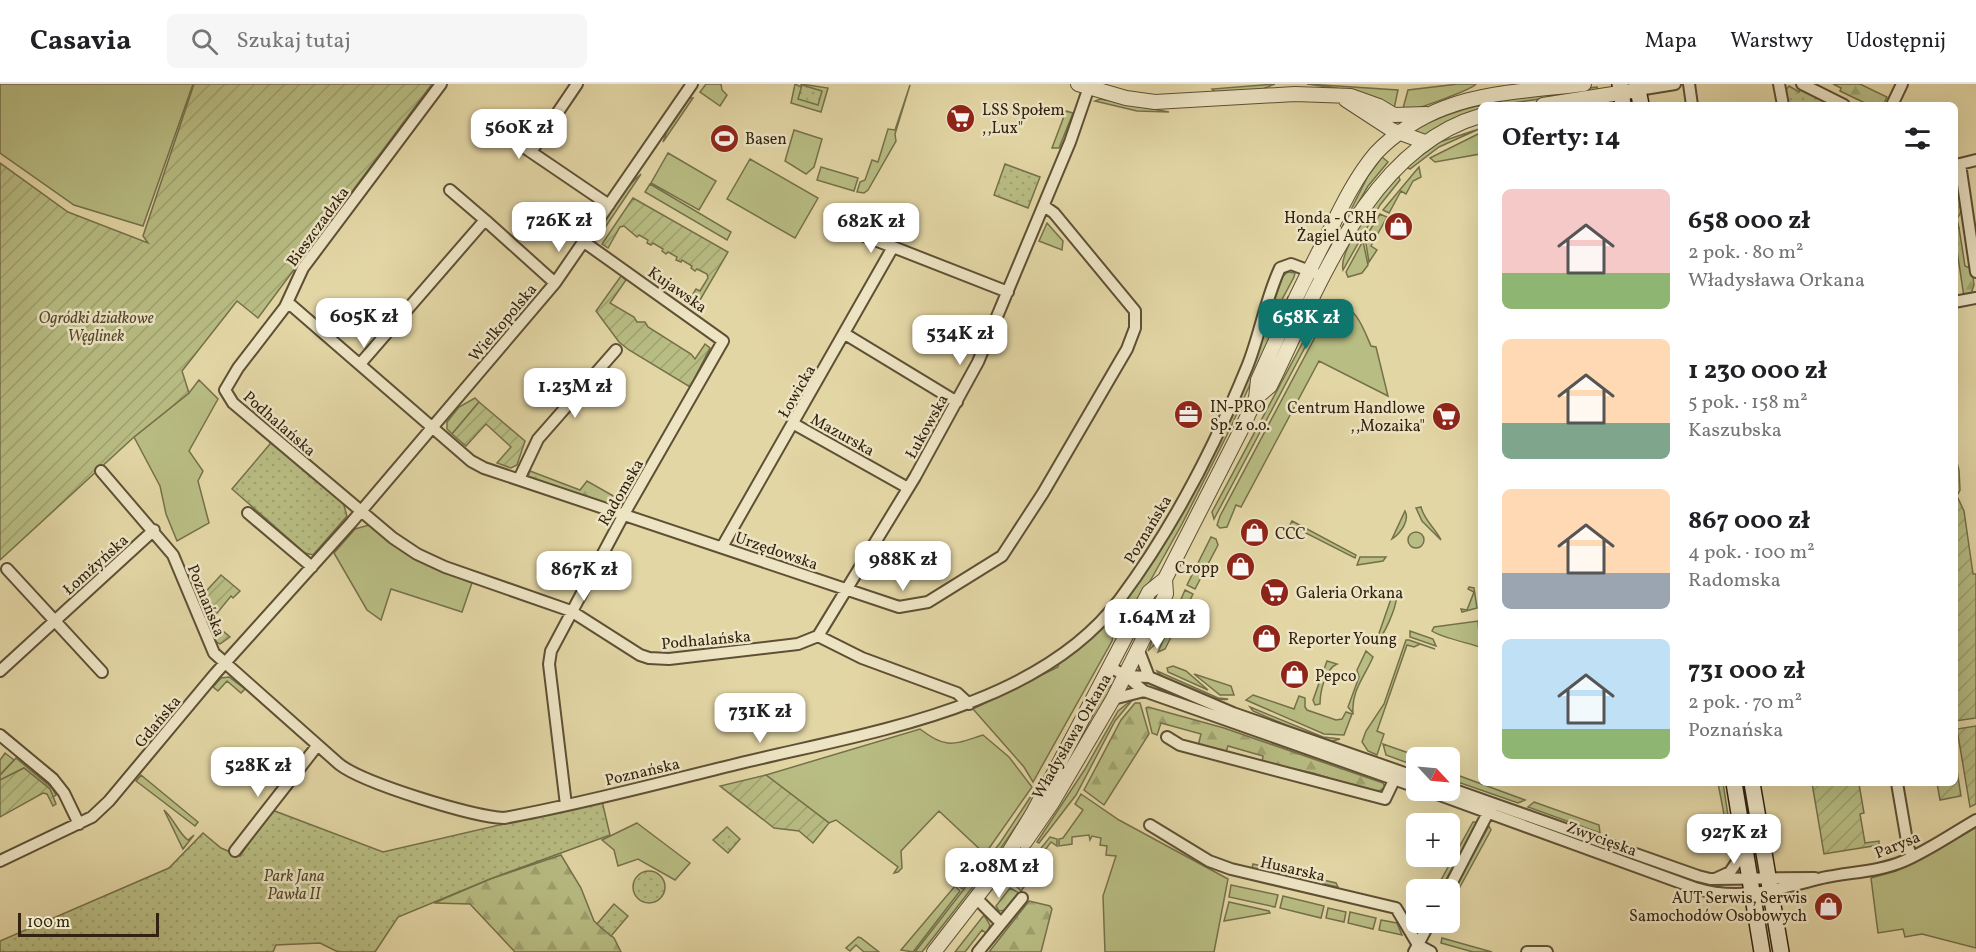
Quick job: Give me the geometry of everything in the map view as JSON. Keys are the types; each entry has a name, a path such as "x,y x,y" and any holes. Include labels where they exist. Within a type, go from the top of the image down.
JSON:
{"main road":[{"path":"1734,786 1762,952"},
{"path":"1752,786 1780,952"}],"street":[{"name":"Bieszczadzka","path":"225,390 238,368 285,307 303,268 441,84"},
{"path":"531,152 577,84"},
{"name":"Wielkopolska","path":"433,428 555,283 692,84"},
{"path":"1085,85 1136,100 1168,103 1287,94 1336,95 1365,100 1394,115 1431,114 1484,97 1584,84"},
{"path":"1564,102 1639,93 1675,84"},
{"path":"1689,84 1692,102"},
{"path":"1779,84 1782,102"},
{"path":"1802,84 1838,102"},
{"path":"1893,102 1902,84"},
{"name":"Łukowska","path":"818,636 908,488 978,362 1044,206 1085,85"},
{"path":"1336,95 1370,114 1382,125 1425,142"},
{"name":"Władysława Orkana","path":"934,952 1048,810 1126,676 1166,594 1166,579 1256,398 1258,380 1348,193 1379,150 1400,133 1431,114"},
{"path":"1394,115 1400,133 1397,166"},
{"name":"Władysława Orkana","path":"1256,398 1269,386 1324,278 1371,199 1397,166 1425,142 1478,117"},
{"path":"1379,150 1382,125"},
{"path":"498,130 609,205"},
{"path":"1958,162 1976,160"},
{"path":"1958,168 1976,272"},
{"path":"450,190 555,283"},
{"name":"Urzędowska","path":"285,307 291,305 471,461 899,607 913,606 928,602 1002,556 1043,494 1127,349 1135,328 1135,311 1054,213 1044,206"},
{"path":"360,364 485,220"},
{"path":"859,234 1008,292"},
{"name":"Kujawska","path":"584,242 723,341"},
{"name":"Łowicka","path":"722,547 893,247"},
{"name":"Poznańska","path":"101,471 154,530 173,555 211,649 317,746 352,774 483,816 504,818 929,717 969,704 1038,670 1076,645 1119,600 1162,536 1226,414 1251,356 1280,268 1291,264 1309,270"},
{"path":"1309,270 1324,278"},
{"path":"1958,301 1976,298"},
{"path":"845,334 957,402"},
{"name":"Radomska","path":"566,805 549,664 551,651 624,514 723,341"},
{"path":"519,479 538,440 616,350"},
{"name":"Podhalańska","path":"225,390 233,403 393,538 423,557 571,611 640,655 658,659 798,644 818,636"},
{"name":"Mazurska","path":"794,424 908,488"},
{"name":"Gdańska","path":"0,861 97,814 225,663 433,428"},
{"path":"248,513 312,567"},
{"name":"Łomżyńska","path":"0,671 154,530"},
{"path":"7,569 102,672"},
{"name":"Władysława Orkana","path":"1000,867 1042,798 1149,591 1166,579"},
{"path":"818,636 862,658 957,693 969,704"},
{"path":"1139,651 1149,677"},
{"path":"1110,668 1126,676 1144,691 1396,775 1406,776"},
{"path":"1126,676 1149,677 1233,713 1396,775 1406,781"},
{"path":"1113,699 1144,691"},
{"path":"0,735 53,779 64,793 79,824"},
{"path":"1167,737 1180,745 1385,799 1396,775"},
{"path":"235,851 317,746"},
{"path":"1898,786 1912,857"},
{"name":"Zwycięska","path":"1460,793 1491,808 1695,888 1726,895 1752,895 1769,885"},
{"name":"Zwycięska","path":"1460,799 1698,876 1750,879 1769,885"},
{"path":"1454,879 1491,808"},
{"name":"Parysa","path":"1769,885 1821,879 1883,867 1912,857 1976,819"},
{"name":"Husarska","path":"1150,825 1209,861 1231,869 1396,908 1416,949"},
{"path":"1717,878 1730,872 1745,850"},
{"path":"976,898 1000,922"},
{"path":"978,952 1000,922 1022,898"},
{"path":"1424,933 1416,949 1431,952"},
{"path":"1527,952 1547,952"}],"green space":[{"path":"0,84 193,84 143,226 74,205 0,153"},
{"name":"Ogródki działkowe Węglinek","path":"194,84 432,84 258,318 237,301 182,371 189,393 134,437 0,560 0,163 68,212 148,243 143,236"},
{"path":"706,84 721,84 722,90 727,95 720,106 700,92"},
{"path":"795,84 801,87 801,84 828,88 821,112 791,103"},
{"path":"1275,84 1260,90 1216,93 1212,89"},
{"path":"1307,84 1398,90 1394,109 1355,91"},
{"path":"1476,84 1441,100 1402,112 1408,90"},
{"path":"1833,84 1860,84 1887,97 1884,102 1863,102 1840,91 1841,88"},
{"path":"802,85 822,91 818,105 798,99"},
{"path":"910,85 895,134 896,141 868,190 864,193 857,192 860,182 865,180 872,160 878,162 888,129 895,130"},
{"path":"1789,86 1799,92 1801,89 1827,102 1787,102 1785,91"},
{"path":"1597,87 1598,91 1519,102 1493,102"},
{"path":"689,98 693,98 663,142 668,128"},
{"path":"1100,99 1169,112 1137,111 1095,101"},
{"path":"1478,106 1478,110 1430,134 1423,136 1410,132 1432,121"},
{"path":"1066,111 1073,113 1059,148 1052,148"},
{"path":"1478,129 1439,147 1410,169 1406,167 1440,142"},
{"path":"794,130 822,139 814,167 806,174 785,161"},
{"path":"1478,134 1478,154 1435,162 1430,158"},
{"path":"668,153 716,181 699,210 651,183"},
{"path":"1382,157 1388,162 1368,186 1328,255 1368,176"},
{"path":"750,159 818,198 795,238 727,199"},
{"path":"1005,164 1040,177 1028,208 994,195"},
{"path":"821,167 858,178 854,191 817,180"},
{"path":"1419,167 1421,177 1413,181 1406,194 1401,191 1389,213 1383,210"},
{"path":"641,174 596,241 600,226 606,216"},
{"path":"1398,174 1400,180 1380,205 1343,270 1343,260 1355,234"},
{"path":"650,184 731,232 727,240 645,192"},
{"path":"1958,190 1962,210 1958,217"},
{"path":"633,198 728,252 696,307 688,302 696,289 700,291 708,278 707,274 697,269 695,271 691,268 692,266 682,260 681,262 676,260 677,257 668,252 666,254 662,251 663,249 653,243 651,245 647,243 648,240 639,235 637,237 624,226 620,227 608,248 602,244"},
{"path":"1380,214 1387,217 1371,246 1377,250 1369,262 1365,238"},
{"path":"1047,223 1063,241 1062,250 1039,241"},
{"path":"1958,228 1965,266 1972,269 1974,285 1971,294 1964,297 1958,256"},
{"path":"1363,241 1368,265 1362,273 1348,277 1346,272"},
{"path":"1288,272 1295,273 1294,277 1271,320 1267,321 1283,276"},
{"path":"621,276 626,280 610,303 634,317 637,322 645,322 648,327 691,354 695,359 705,344 710,348 690,387 619,342 596,311"},
{"path":"1288,297 1230,429 1182,524 1121,633 1117,635 1125,600 1156,557 1211,458 1245,386 1265,328 1271,329"},
{"path":"1336,304 1343,305 1354,314 1371,346 1376,347 1388,396 1319,361 1241,507 1236,505 1227,527 1220,528 1217,525 1220,516 1330,309"},
{"path":"1319,312 1321,317 1214,519 1212,512"},
{"path":"199,380 218,399 189,451 203,471 198,481 209,523 177,541 166,514 160,486 134,437 189,393"},
{"path":"475,398 479,402 452,434 447,429 447,422 459,407"},
{"path":"479,402 525,441 517,465 511,468 497,463 511,447 486,424 466,446 452,434"},
{"path":"270,439 343,502 347,516 313,555 305,553 232,489 270,444"},
{"path":"1958,466 1959,470 1960,490 1958,494"},
{"path":"530,471 580,490 587,481 624,502 620,507 611,507 528,476"},
{"path":"1958,498 1964,511 1973,574 1976,574 1976,718 1958,721"},
{"path":"1421,507 1441,540 1422,521 1416,508"},
{"path":"1405,511 1404,526 1392,539"},
{"path":"1292,521 1356,555 1355,558 1290,525"},
{"path":"369,525 416,560 472,583 462,612 391,589 381,620 367,610 334,553 355,529"},
{"path":"1416,532 1424,540 1416,548 1408,540"},
{"path":"1211,537 1216,539 1218,545 1195,589 1187,585"},
{"path":"1360,557 1386,557 1383,561 1357,565"},
{"path":"221,575 240,591 233,598 231,596 213,618 217,626 230,637 220,644 216,642 199,599"},
{"path":"1469,587 1474,588 1477,608 1462,612 1461,609 1467,610 1474,592 1468,589"},
{"path":"1185,590 1193,594 1165,649 1158,652"},
{"path":"1388,590 1396,593 1395,605 1386,628 1374,643 1370,637 1377,639 1392,596 1385,594"},
{"path":"1173,603 1154,645 1148,651 1154,636"},
{"path":"1120,605 1112,641 1033,782 1024,767 973,709 1058,667 1059,662 1100,629"},
{"path":"1478,621 1478,646 1436,633 1432,631 1434,627"},
{"path":"1410,631 1433,639 1436,646 1410,637"},
{"path":"1406,640 1409,640 1435,649 1420,644 1414,647 1407,645 1377,731 1384,734 1377,755 1368,751 1362,742 1366,731 1384,704"},
{"path":"1366,651 1373,657 1356,691 1353,713 1348,707 1359,677 1357,670"},
{"path":"1327,661 1337,664 1326,676 1320,704 1315,705 1313,700"},
{"path":"1173,666 1186,671 1208,690 1168,672 1167,668"},
{"path":"1157,671 1218,698 1228,699 1213,698 1190,690 1169,680"},
{"path":"1194,674 1231,686 1234,695 1220,695"},
{"path":"229,677 245,689 241,693 227,681 218,691 213,687 221,678"},
{"path":"1116,681 1046,801 1104,692"},
{"path":"1253,695 1294,709 1299,696 1305,698 1307,710 1336,720 1342,719 1346,712 1352,714 1344,735 1324,734 1246,700"},
{"path":"1134,698 1115,721 1076,795 1039,843 1037,842 1085,769 1118,711"},
{"path":"1135,703 1140,703 1149,734 1104,805 1084,790 1121,720"},
{"path":"1250,707 1323,737 1340,739 1329,742 1320,740 1253,711"},
{"path":"1146,708 1224,728 1383,783 1385,787 1376,793 1313,773 1262,762 1263,756 1228,746 1226,752 1198,746 1201,734 1161,723 1157,735 1152,733"},
{"path":"1976,726 1976,804 1970,807 1958,735 1958,729"},
{"path":"920,729 937,740 951,743 983,735 1009,757 1032,787 985,854 939,811 901,851 902,868 894,873 898,867 836,820 829,823 766,775"},
{"path":"1383,744 1406,752 1406,762 1386,755"},
{"path":"5,753 14,760 0,775 0,760"},
{"path":"16,758 52,788 56,795 53,797 50,789 24,768 0,780 0,775"},
{"path":"24,768 50,789 56,804 53,806 47,794 43,793 0,817 0,780"},
{"path":"141,775 198,822 195,826 136,781"},
{"path":"766,775 829,823 813,843 799,831 774,828 720,786"},
{"path":"1460,776 1478,783 1478,786 1487,786 1525,800 1518,803 1460,783"},
{"path":"1958,777 1961,796 1940,800 1938,786 1958,786"},
{"path":"1719,786 1723,786 1733,848 1730,846"},
{"path":"1813,786 1859,786 1864,813 1860,814 1865,843 1879,841 1879,845 1824,854"},
{"path":"1035,790 1038,791 1033,801 986,870 922,952 915,952 1000,843"},
{"path":"1081,794 1119,820 1228,879 1214,952 1105,952 1103,896 1116,856 1106,855 1107,846 1100,845 1101,838 1092,836 1090,840 1089,835 1072,837 1072,844 1059,846 1059,839 1063,838 1083,810 1075,804"},
{"name":"Park Jana Pawła II","path":"602,801 610,835 490,879 398,917 375,952 338,952 320,943 276,945 273,952 0,952 0,941 169,868 203,833 221,848 240,856 272,810 383,852"},
{"path":"1534,802 1599,825 1600,833 1528,807"},
{"path":"164,810 188,840 194,835 183,849"},
{"path":"1473,822 1477,822 1460,854 1460,846"},
{"path":"637,823 690,863 675,880 638,859 618,866 614,850 602,840"},
{"path":"1489,826 1491,830 1460,887 1460,879"},
{"path":"727,827 740,839 728,853 713,840"},
{"path":"1976,827 1976,948 1922,934 1905,937 1903,929 1878,933 1871,878 1896,871"},
{"path":"1050,837 1057,839 1057,846 1051,842 1023,879 1027,883 1021,891 1013,883"},
{"path":"561,855 581,888 594,921 614,938 621,952 515,952 470,904 434,903 490,879"},
{"path":"981,855 986,858 962,889 956,884"},
{"path":"1253,864 1336,883 1338,887 1252,869"},
{"path":"1448,867 1453,867 1446,879 1442,879"},
{"path":"649,871 660,876 665,887 660,898 649,903 638,898 633,887 638,876"},
{"path":"1231,885 1278,895 1275,907 1229,897"},
{"path":"955,886 960,891 913,952 901,950"},
{"path":"1010,888 1019,893 1007,910 999,911 996,906"},
{"path":"1283,896 1324,906 1321,918 1280,908"},
{"path":"1029,901 1050,906 1052,909 1041,952 989,952"},
{"path":"1229,902 1269,911 1270,913 1224,921"},
{"path":"614,904 628,916 611,936 597,924"},
{"path":"1328,908 1346,912 1344,922 1326,918"},
{"path":"1350,912 1376,918 1373,929 1348,923"},
{"path":"984,915 990,925 987,934 982,930 965,952 955,952"},
{"path":"1381,920 1397,923 1402,935 1379,930"},
{"path":"858,937 879,952 864,952 856,945 850,951 846,948"},
{"path":"1442,938 1492,952 1473,952 1441,943"}],"place":[{"name":"LSS Społem ,,Lux\"","path":"961,118"},
{"name":"Basen","path":"724,138"},
{"name":"Honda - CRH Żagiel Auto","path":"1398,226"},
{"name":"IN-PRO Sp. z o.o.","path":"1189,415"},
{"name":"Centrum Handlowe ,,Mozaika\"","path":"1446,416"},
{"name":"CCC","path":"1254,533"},
{"name":"Cropp","path":"1240,567"},
{"name":"Galeria Orkana","path":"1275,592"},
{"name":"Reporter Young","path":"1267,638"},
{"name":"Pepco","path":"1294,675"},
{"name":"AUT Serwis, Serwis Samochodów Osobowych","path":"1828,906"}]}
